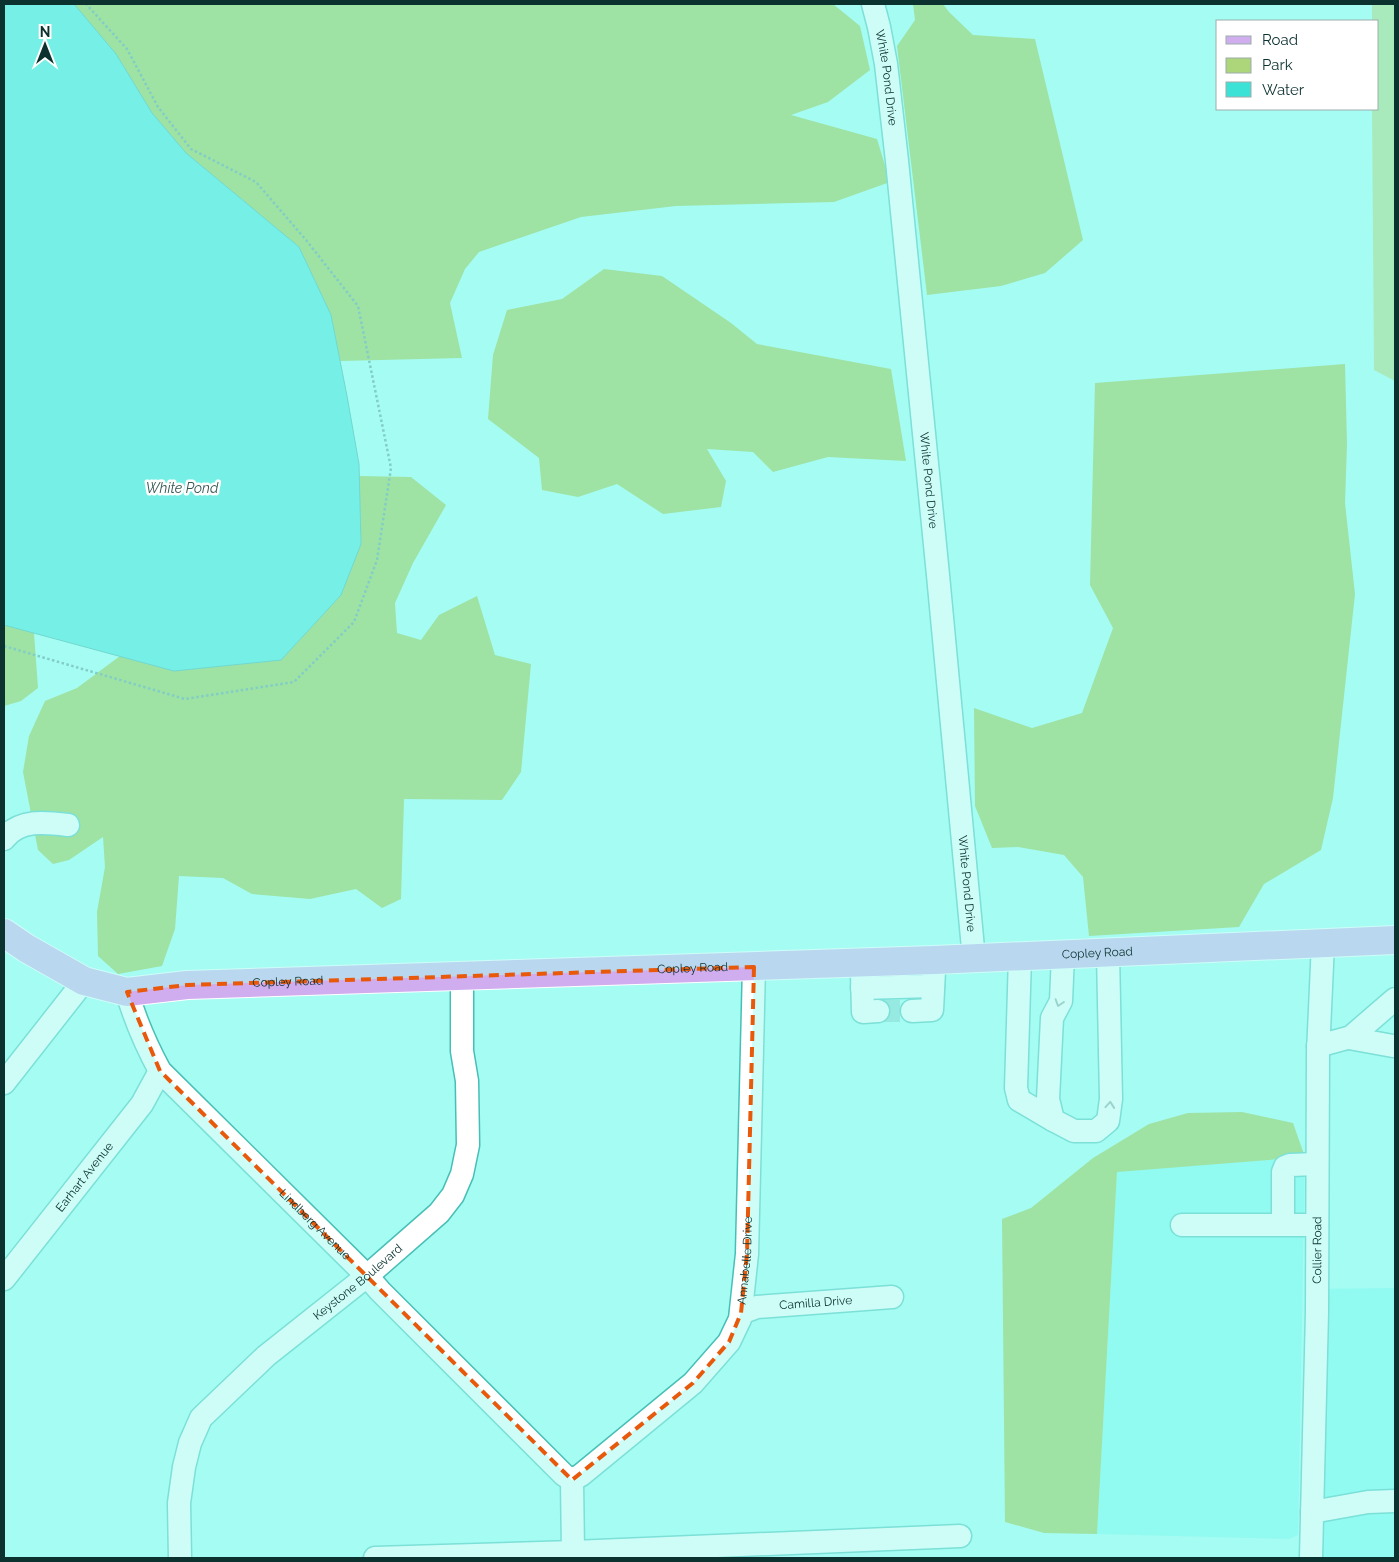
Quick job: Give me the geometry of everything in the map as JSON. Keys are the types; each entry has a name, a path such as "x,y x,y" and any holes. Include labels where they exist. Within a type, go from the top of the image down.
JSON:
{"main road":[{"name":"Copley Road","path":"4,933 26,948 84,981 127,992 187,985 754,967 862,975 934,973 974,959 1395,940"}],"street":[{"name":"White Pond Drive","path":"873,4 886,64 903,220 974,959"},
{"path":"4,839 8,834 21,826 38,822 68,825"},
{"name":"Collier Road","path":"1311,1558 1318,1046 1323,943"},
{"path":"1020,957 1016,1088 1019,1100 1074,1131 1096,1131 1108,1121 1111,1099 1108,952"},
{"path":"1053,1120 1048,1098 1052,1018 1061,1001 1063,955"},
{"name":"Annabelle Drive","path":"572,1480 581,1476 693,1382 729,1342 741,1312 747,1254 754,967"},
{"path":"912,1010 932,1010 934,973"},
{"name":"Keystone Boulevard","path":"180,1558 179,1503 184,1467 190,1443 201,1418 266,1356 367,1276 439,1213 453,1195 462,1174 468,1145 466,1081 461,1042 462,975"},
{"path":"862,975 863,1012 878,1011"},
{"path":"4,1083 84,981"},
{"name":"Lindberg Avenue","path":"127,992 146,1046 160,1071 367,1276 393,1305 572,1480"},
{"path":"1350,1038 1395,1000"},
{"path":"1318,1046 1350,1038 1393,1046"},
{"name":"Earhart Avenue","path":"4,1279 142,1104 160,1071"},
{"path":"1283,1224 1283,1172 1285,1167 1290,1165 1317,1164"},
{"path":"1182,1225 1317,1225"},
{"name":"Camilla Drive","path":"741,1312 757,1307 892,1297"},
{"path":"572,1480 577,1554"},
{"path":"1312,1512 1368,1502 1395,1501"},
{"path":"375,1558 577,1554 960,1536"}],"path":[{"path":"4,646 185,699 294,682 354,622 377,560 391,468 358,306 306,240 256,182 192,149 158,107 127,49 86,4"}],"highlighted area":[{"path":"754,967 747,1254 741,1313 729,1342 693,1383 572,1480 160,1071 127,992 187,985"}],"shaded area":[{"path":"1305,1157 1298,1535 1289,1539 1097,1534 1117,1171"},
{"path":"1395,1288 1395,1558 1311,1558 1315,1289"}],"green space":[{"path":"74,4 833,4 860,26 870,70 828,102 791,115 877,139 890,182 834,202 676,206 581,217 479,252 465,269 450,303 462,358 340,361 331,315 299,247 186,153 152,113 116,54"},
{"path":"913,4 943,4 973,35 1035,39 1083,240 1045,273 1001,286 927,295 897,46 915,20"},
{"path":"1372,4 1395,4 1395,381 1374,370 1372,110 1379,110 1379,20 1372,20"},
{"path":"604,269 662,276 731,323 757,344 891,369 906,461 828,457 773,472 753,452 707,449 726,481 721,507 663,514 617,484 578,497 542,490 539,458 488,419 493,355 507,310 562,299"},
{"path":"1345,364 1347,444 1345,503 1355,594 1333,798 1321,850 1264,884 1239,927 1089,936 1083,877 1064,855 1018,847 992,848 975,806 974,708 1032,728 1082,713 1113,628 1090,585 1095,383"},
{"path":"359,476 411,477 446,505 413,563 395,603 397,633 421,640 439,615 477,596 495,655 531,664 521,772 502,800 404,799 401,899 382,908 356,889 310,899 252,894 223,878 179,876 175,929 162,966 118,974 98,956 97,912 105,867 103,837 69,860 53,864 38,850 23,772 29,736 45,701 77,688 120,656 174,671 281,660 341,595 361,544"},
{"path":"4,625 34,633 38,688 21,701 4,706"},
{"path":"1242,1112 1293,1123 1305,1157 1117,1172 1097,1534 1044,1533 1005,1522 1002,1219 1031,1208 1093,1158 1149,1124 1188,1113"}],"water":[{"name":"White Pond","path":"4,4 74,4 116,54 152,113 186,153 299,247 331,315 359,464 361,544 341,595 281,660 174,671 4,625"}],"tunnel":[{"path":"878,1011 912,1011"}]}
